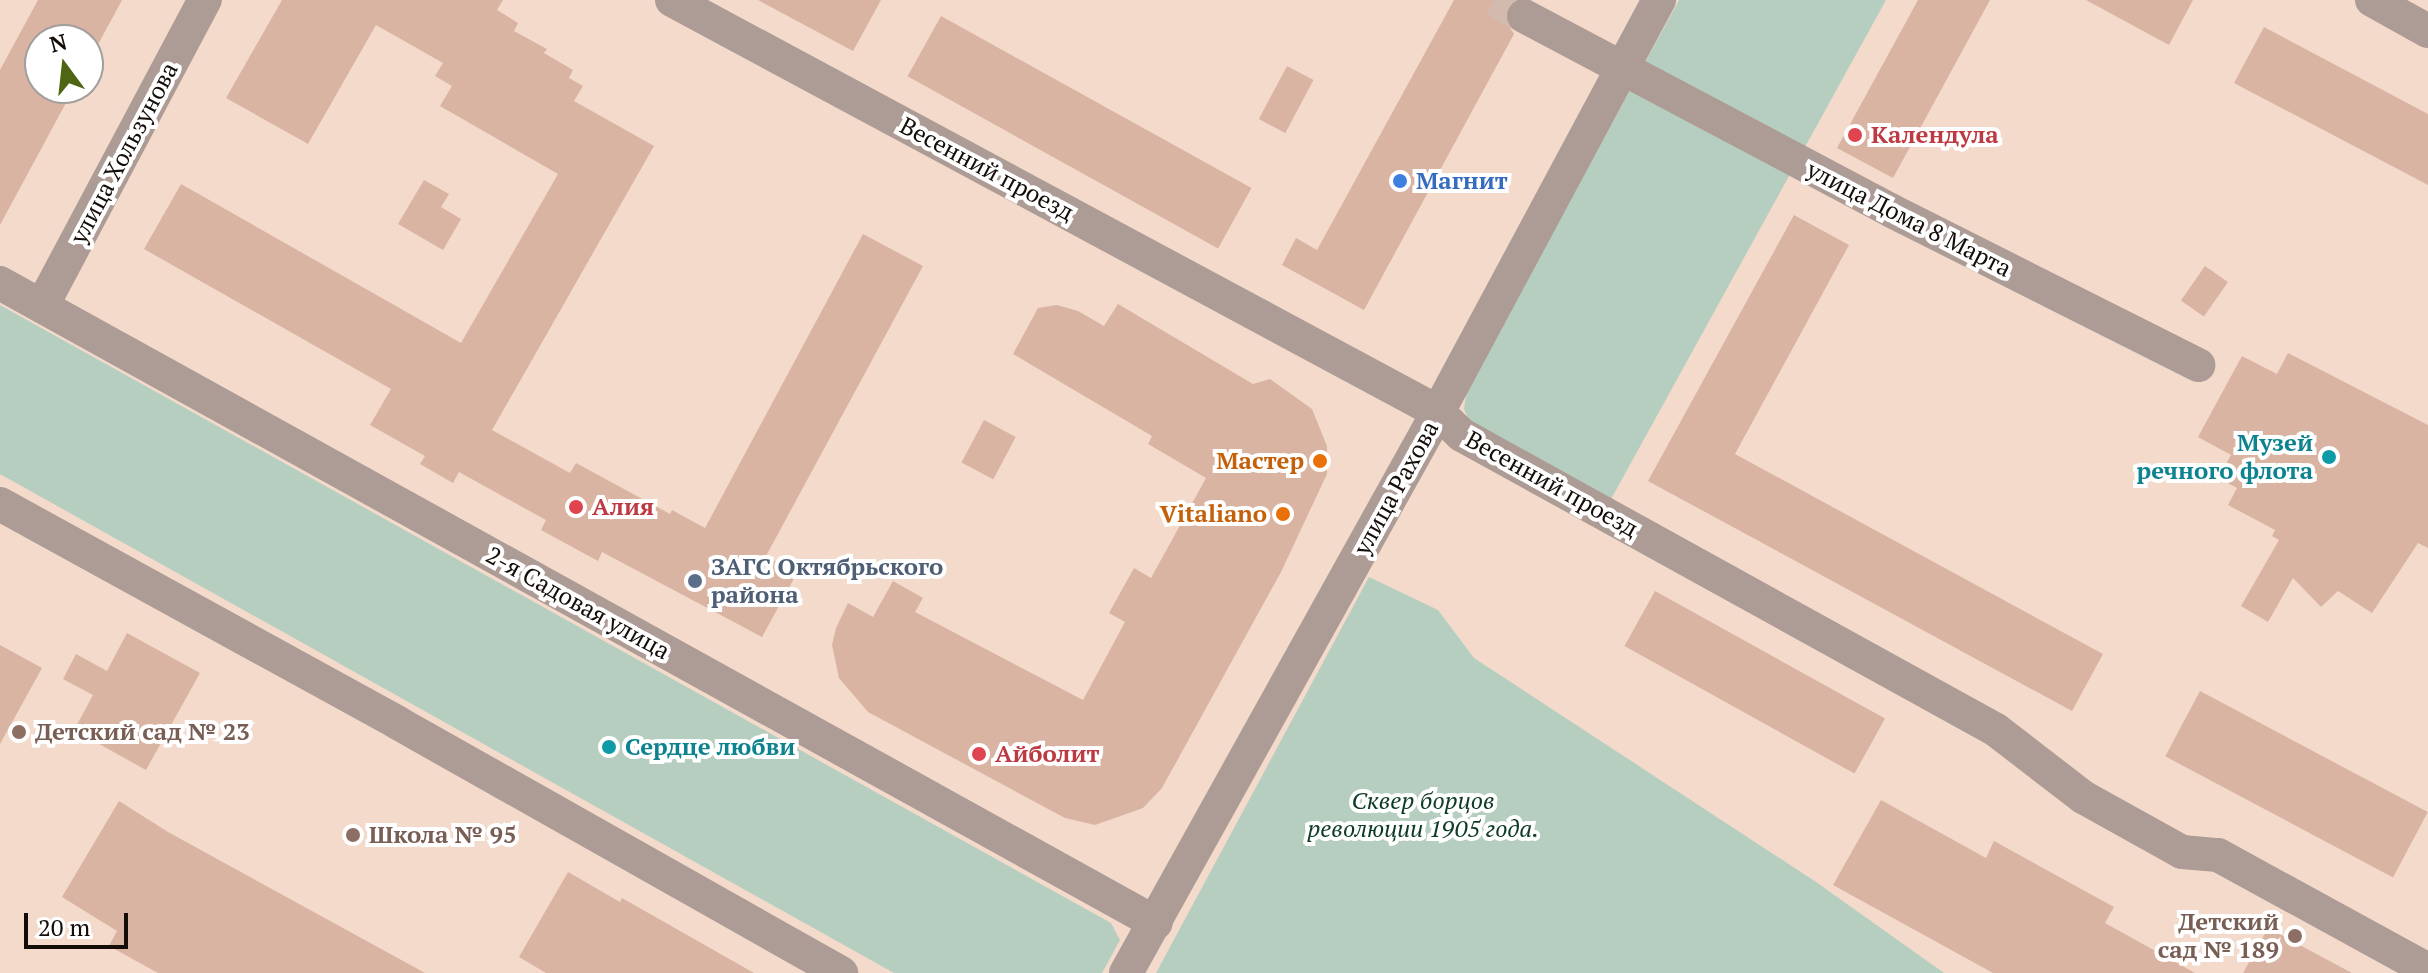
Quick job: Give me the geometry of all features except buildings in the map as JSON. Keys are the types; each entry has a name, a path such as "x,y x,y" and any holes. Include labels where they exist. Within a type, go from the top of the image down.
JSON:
{"street":[{"name":"улица Хользунова","path":"42,306 205,0"},
{"name":"Весенний проезд","path":"672,0 1438,412 1462,435 1996,730 2095,804 2182,852 2218,855 2428,970"},
{"name":"улица Рахова","path":"1126,973 1438,412 1659,0"},
{"path":"2372,0 2428,31"},
{"name":"улица Дома 8 Марта","path":"1524,16 1623,67 1689,106 2198,365"},
{"name":"2-я Садовая улица","path":"0,283 1156,923"},
{"path":"0,504 398,723 841,973"}],"green space":[{"path":"1679,0 1886,0 1610,501 1472,427 1464,409 1467,390"},
{"path":"0,305 1111,923 1120,940 1102,973 894,973 0,474"},
{"name":"Сквер борцов революции 1905 года.","path":"1369,577 1438,610 1474,658 1816,882 1944,973 1156,973"}],"tunnel":[{"path":"1495,0 1524,16"}],"place":[{"name":"Календула","path":"1855,135"},
{"name":"Магнит","path":"1400,181"},
{"name":"Музей речного флота","path":"2329,457"},
{"name":"Мастер","path":"1320,461"},
{"name":"Алия","path":"576,507"},
{"name":"Vitaliano","path":"1283,514"},
{"name":"ЗАГС Октябрьского района","path":"695,581"},
{"name":"Детский сад № 23","path":"19,732"},
{"name":"Сердце любви","path":"609,747"},
{"name":"Айболит","path":"979,754"},
{"name":"Школа № 95","path":"353,835"},
{"name":"Детский сад № 189","path":"2295,936"}]}
